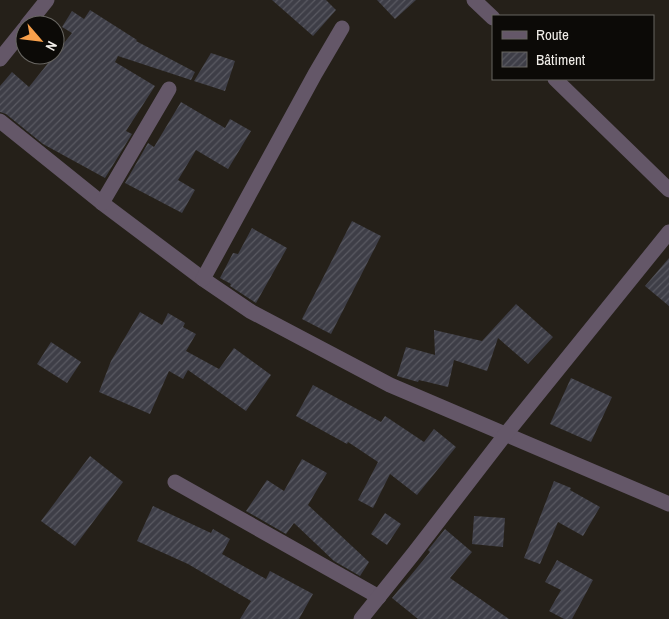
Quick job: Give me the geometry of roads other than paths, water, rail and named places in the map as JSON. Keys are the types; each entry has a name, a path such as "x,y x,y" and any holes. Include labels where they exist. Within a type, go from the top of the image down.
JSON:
{"street":[{"path":"35,15 47,0"},
{"path":"474,0 492,17"},
{"path":"203,279 342,28"},
{"path":"0,59 15,40"},
{"path":"556,80 669,190"},
{"path":"102,203 169,89"},
{"path":"0,121 102,203 203,279 250,311 390,385 669,504"},
{"path":"361,619 505,435 669,232"},
{"path":"175,482 379,597"}]}
